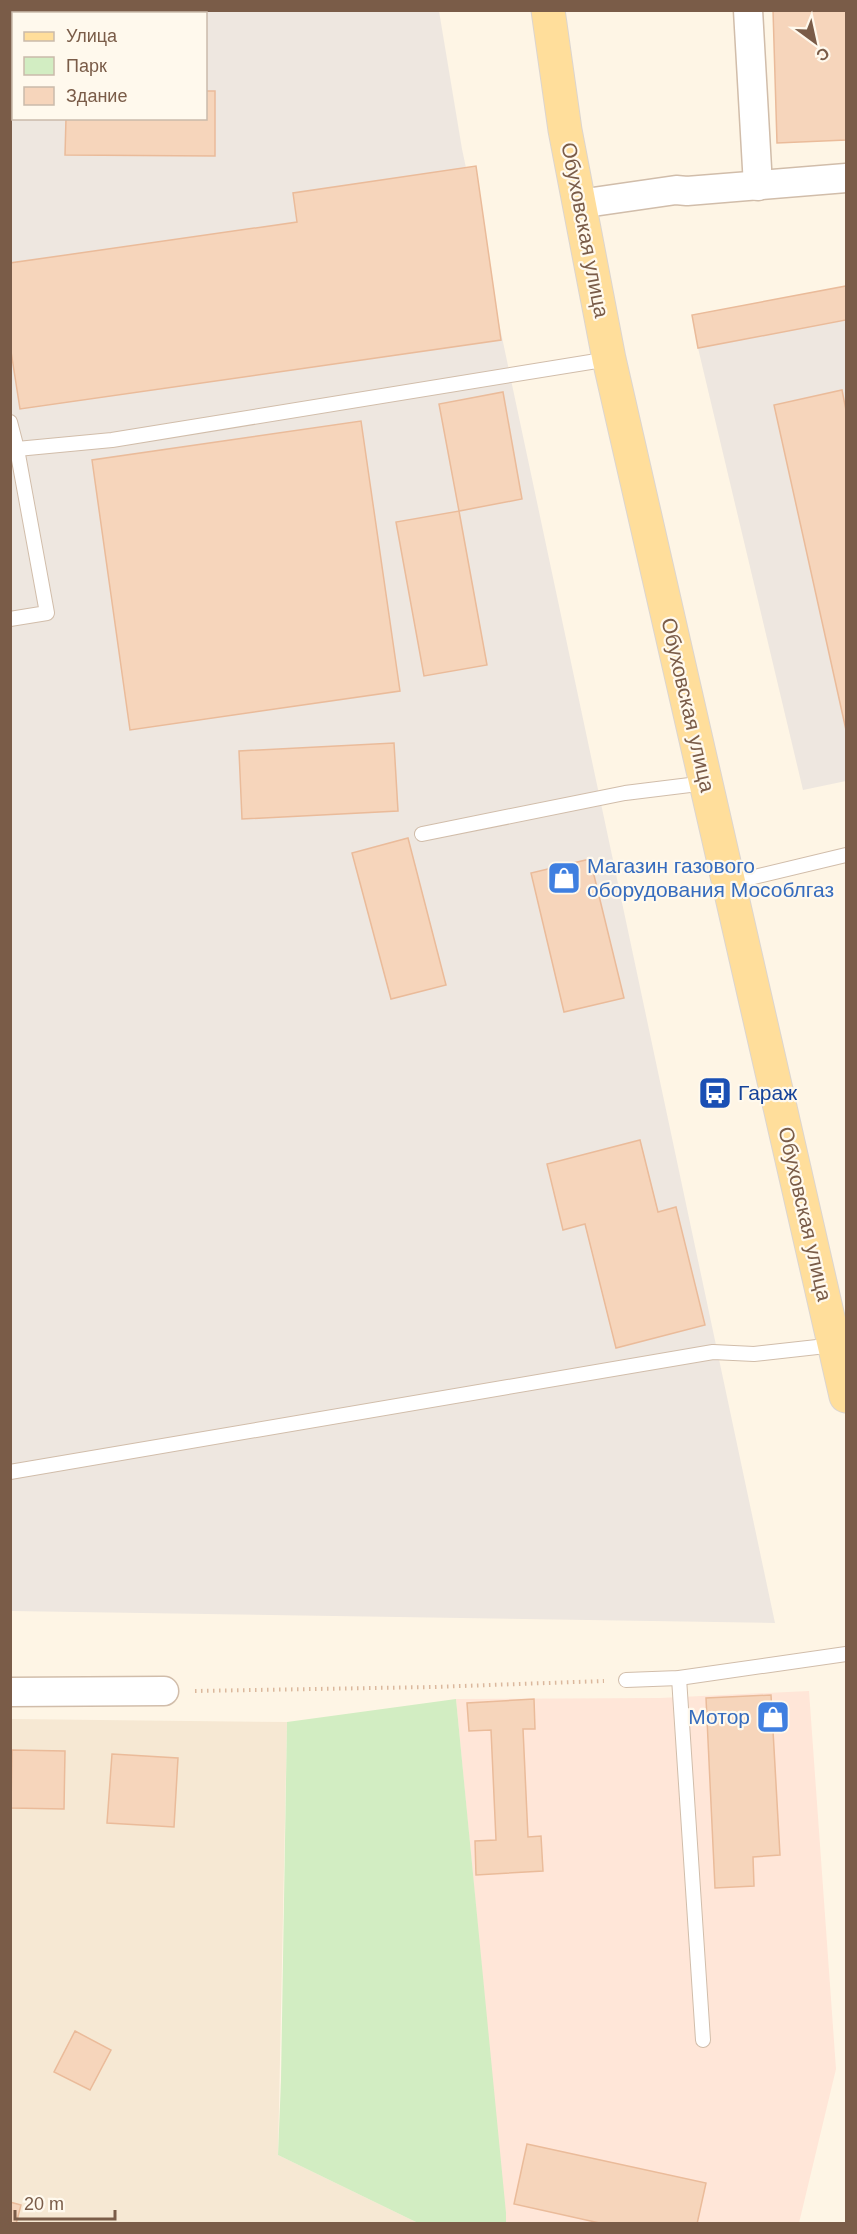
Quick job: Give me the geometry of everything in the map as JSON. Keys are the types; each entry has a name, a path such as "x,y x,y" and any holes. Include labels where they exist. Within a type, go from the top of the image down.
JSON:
{"main road":[{"name":"Обуховская улица","path":"548,10 565,130 609,359 846,1396"}],"street":[{"path":"748,10 758,186"},
{"path":"579,204 676,190 846,178"},
{"path":"10,1692 164,1691"}],"lane":[{"path":"17,449 112,440 609,359"},
{"path":"10,422 47,613 10,619"},
{"path":"422,834 625,793 706,783"},
{"path":"729,883 846,855"},
{"path":"10,1472 713,1352 754,1354 835,1345"},
{"path":"626,1680 678,1678 846,1654"},
{"path":"678,1678 704,2040"}],"path":[{"path":"164,1691 433,1688 626,1680"}],"shaded area":[{"path":"11,11 439,11 462,149 775,1623 11,1611"},
{"path":"846,286 846,781 803,790 692,315"},
{"path":"809,1691 836,2069 799,2223 506,2223 456,1699 660,1698"},
{"path":"11,1719 287,1722 278,2155 418,2223 11,2224"}],"green space":[{"path":"456,1699 506,2223 418,2223 278,2155 287,1722"}],"building":[{"path":"773,10 846,10 846,140 777,143"},
{"path":"207,91 215,91 215,156 65,155 66,120 207,120"},
{"path":"476,166 501,340 20,409 10,345 10,263 297,222 293,193"},
{"path":"846,286 846,320 698,348 692,315"},
{"path":"842,390 846,410 846,730 774,405"},
{"path":"503,392 522,499 459,511 439,404"},
{"path":"361,421 400,691 130,730 92,460"},
{"path":"459,511 487,665 424,676 396,522"},
{"path":"394,743 398,811 242,819 239,751"},
{"path":"408,838 446,985 391,999 352,853"},
{"path":"590,859 624,998 564,1012 531,873"},
{"path":"640,1140 658,1212 676,1207 705,1325 616,1348 585,1224 563,1230 547,1164"},
{"path":"771,1695 780,1855 753,1857 754,1886 715,1888 706,1698"},
{"path":"534,1699 535,1729 523,1729 528,1837 541,1836 543,1871 476,1875 475,1841 496,1840 491,1730 469,1731 467,1703"},
{"path":"12,1750 65,1751 64,1809 11,1808"},
{"path":"112,1754 178,1758 174,1827 107,1823"},
{"path":"75,2031 111,2050 90,2090 54,2072"},
{"path":"527,2144 706,2183 697,2224 604,2224 514,2204"},
{"path":"10,2202 21,2205 16,2224 10,2224"}],"place":[{"name":"Магазин газового оборудования Мособлгаз","path":"564,878"},
{"name":"Гараж","path":"715,1093"},
{"name":"Мотор","path":"773,1717"}]}
